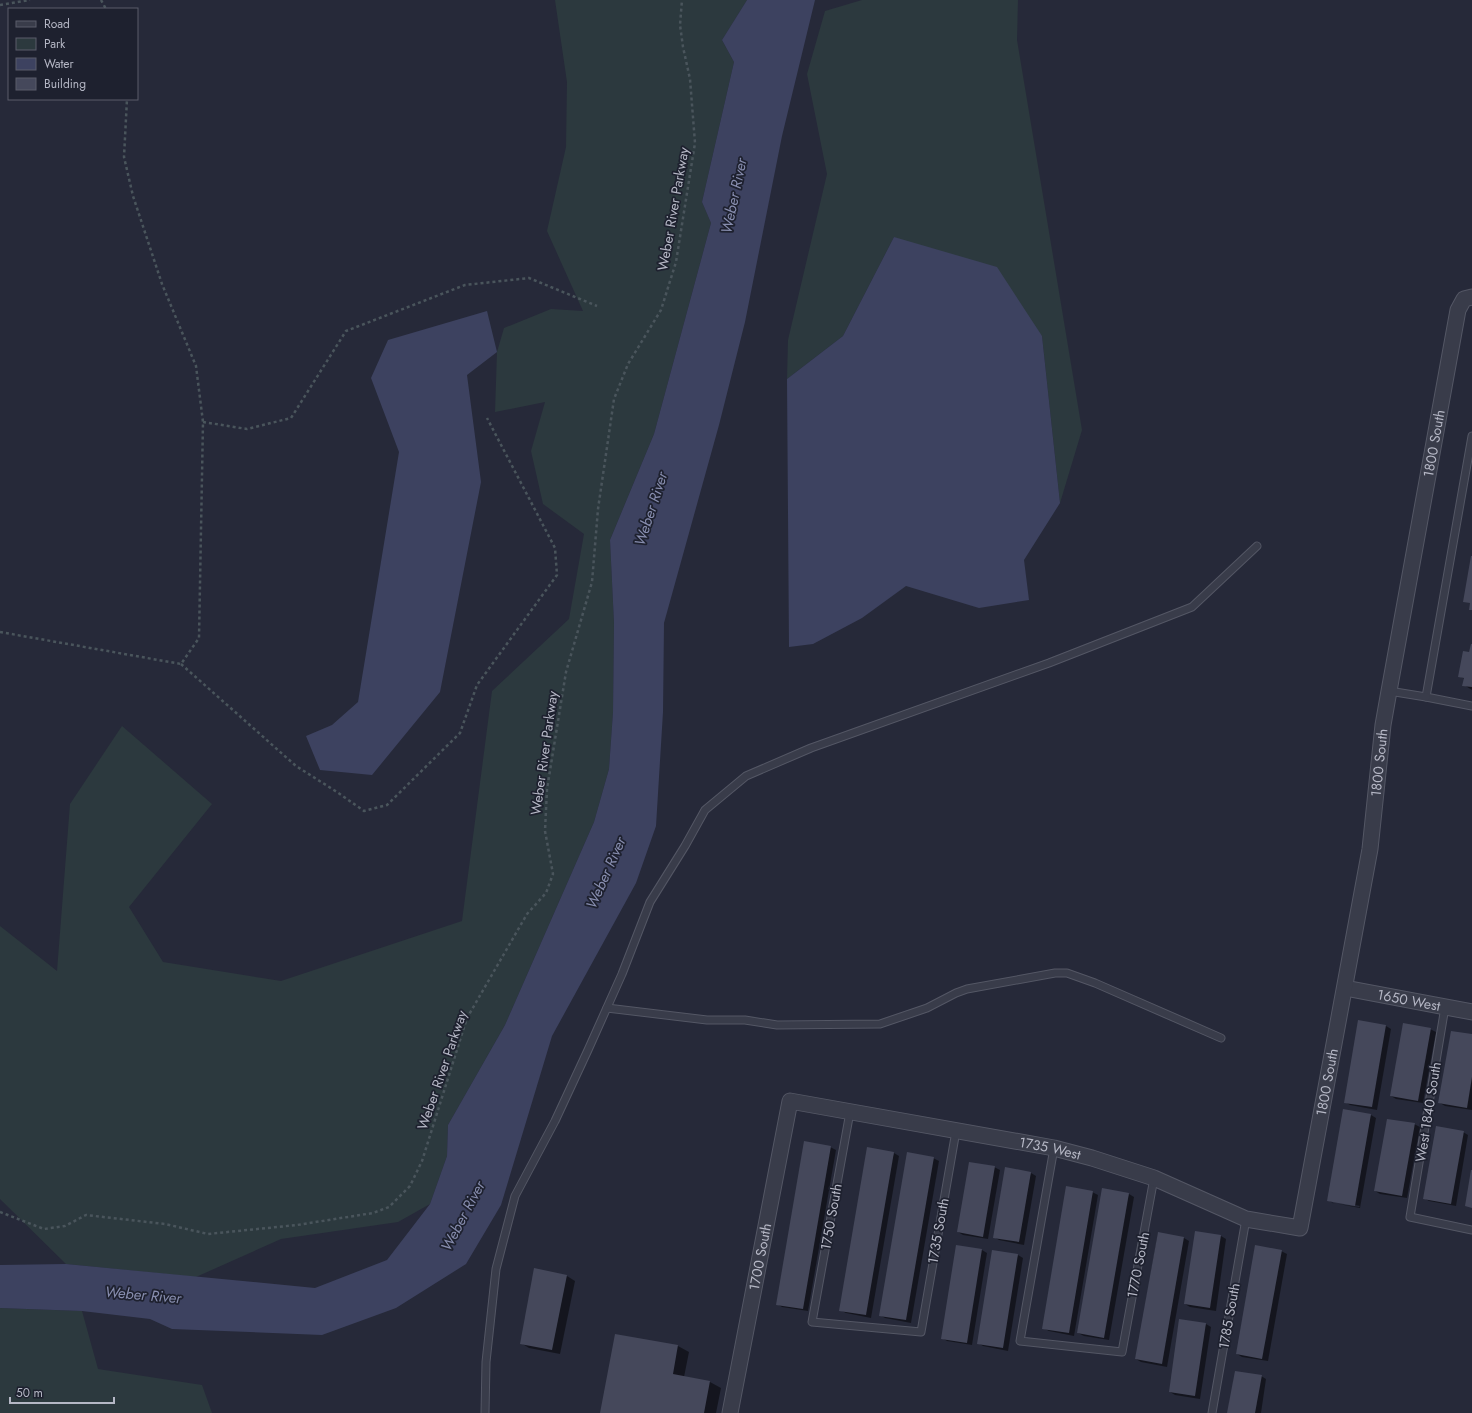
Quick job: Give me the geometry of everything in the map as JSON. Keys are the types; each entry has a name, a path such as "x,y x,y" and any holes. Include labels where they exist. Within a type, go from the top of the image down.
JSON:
{"street":[{"name":"1800 South","path":"1300,1228 1370,849 1383,726 1389,691 1458,310 1468,298"},
{"name":"1650 West","path":"1345,988 1472,1012"},
{"name":"1735 West","path":"790,1101 1054,1148 1092,1158 1154,1178 1246,1219 1300,1228"},
{"name":"1700 South","path":"730,1413 790,1101"}],"lane":[{"path":"1426,697 1472,436"},
{"path":"485,1413 486,1362 496,1269 515,1196 555,1121 607,1008 650,902 705,810 746,776 811,748 1050,663 1192,607 1257,546"},
{"path":"1389,691 1472,706"},
{"path":"607,1008 707,1020 745,1020 777,1025 880,1024 927,1008 967,989 1055,973 1067,973 1102,986 1221,1038"},
{"name":"West 1840 South","path":"1445,1007 1410,1217 1472,1230"},
{"name":"1750 South","path":"850,1112 812,1322 921,1332"},
{"name":"1735 South","path":"921,1332 956,1131"},
{"name":"1770 South","path":"1054,1148 1020,1341 1122,1352 1154,1178"},
{"name":"1785 South","path":"1212,1413 1246,1219"}],"path":[{"path":"0,5 30,0"},
{"name":"Weber River Parkway","path":"0,1212 44,1229 65,1226 86,1215 165,1224 208,1234 298,1225 373,1213 389,1207 410,1186 422,1161 467,1018 527,914 546,893 553,874 545,831 547,789 566,672 592,582 598,509 614,399 628,364 661,310 676,262 695,143 690,80 680,25 682,0"},
{"path":"127,100 124,156 133,196 162,284 196,366 202,422 199,638 181,664"},
{"path":"202,422 247,429 291,418 346,330 465,285 530,278 597,306"},
{"path":"0,632 181,664 296,766 364,811 387,805 460,733 477,685 557,575 554,548 487,418"}],"green space":[{"path":"555,0 747,0 722,40 734,62 702,202 711,223 654,434 610,540 614,623 613,712 609,769 594,822 505,1025 448,1125 447,1156 430,1204 398,1222 281,1239 196,1277 66,1264 0,1199 0,926 57,971 70,804 122,726 212,804 129,907 163,962 281,981 462,921 492,691 569,619 584,534 543,504 531,451 545,402 495,412 497,352 504,328 551,309 583,311 547,231 566,147 567,82"},
{"path":"862,0 1018,0 1017,40 1082,430 1060,503 1042,336 894,237 843,336 787,379 788,340 827,174 807,74 825,11"},
{"path":"0,1308 82,1311 98,1369 202,1385 212,1413 0,1413"}],"water":[{"name":"Weber River","path":"747,0 815,0 782,136 745,322 719,425 664,623 663,712 656,826 636,883 552,1036 501,1205 466,1264 396,1308 322,1335 172,1329 150,1319 82,1311 0,1308 0,1265 66,1264 315,1288 387,1260 430,1204 447,1156 448,1125 505,1025 594,822 609,769 613,712 614,623 610,540 654,434 711,223 702,202 734,62 722,40"},
{"path":"894,237 997,267 1042,336 1060,503 1024,560 1029,600 979,608 906,586 862,618 813,644 789,647 787,379 843,336"},
{"path":"487,311 497,352 467,375 481,482 440,692 372,775 320,770 306,736 332,725 358,702 399,452 371,378 388,340"}],"building":[{"path":"1471,556 1472,610 1469,610 1470,603 1463,602"},
{"path":"1471,644 1472,687 1462,686 1464,678 1458,677 1463,651 1469,652"},
{"path":"1358,1020 1386,1025 1372,1107 1344,1103"},
{"path":"1403,1023 1431,1028 1418,1101 1390,1096"},
{"path":"1451,1031 1472,1034 1472,1077 1467,1108 1438,1103"},
{"path":"1343,1109 1371,1114 1355,1206 1327,1201"},
{"path":"1387,1119 1415,1123 1402,1196 1374,1191"},
{"path":"1436,1126 1464,1131 1451,1204 1423,1199"},
{"path":"804,1141 831,1146 803,1309 776,1305"},
{"path":"867,1147 894,1152 866,1315 839,1311"},
{"path":"907,1152 934,1157 906,1320 879,1316"},
{"path":"969,1162 995,1166 983,1237 957,1232"},
{"path":"1005,1167 1031,1172 1019,1242 993,1238"},
{"path":"1472,1170 1472,1208 1465,1206"},
{"path":"1066,1186 1093,1191 1069,1333 1042,1329"},
{"path":"1102,1188 1129,1193 1104,1338 1077,1333"},
{"path":"1195,1231 1221,1235 1210,1308 1184,1304"},
{"path":"1158,1232 1184,1237 1162,1364 1135,1359"},
{"path":"956,1245 982,1249 967,1343 941,1339"},
{"path":"1255,1245 1282,1250 1262,1359 1236,1354"},
{"path":"992,1250 1018,1254 1003,1348 977,1344"},
{"path":"534,1268 567,1275 552,1350 520,1344"},
{"path":"1179,1319 1206,1323 1195,1396 1169,1392"},
{"path":"615,1334 678,1345 673,1374 710,1381 704,1413 600,1413"},
{"path":"1235,1371 1262,1375 1255,1413 1227,1413"}]}
